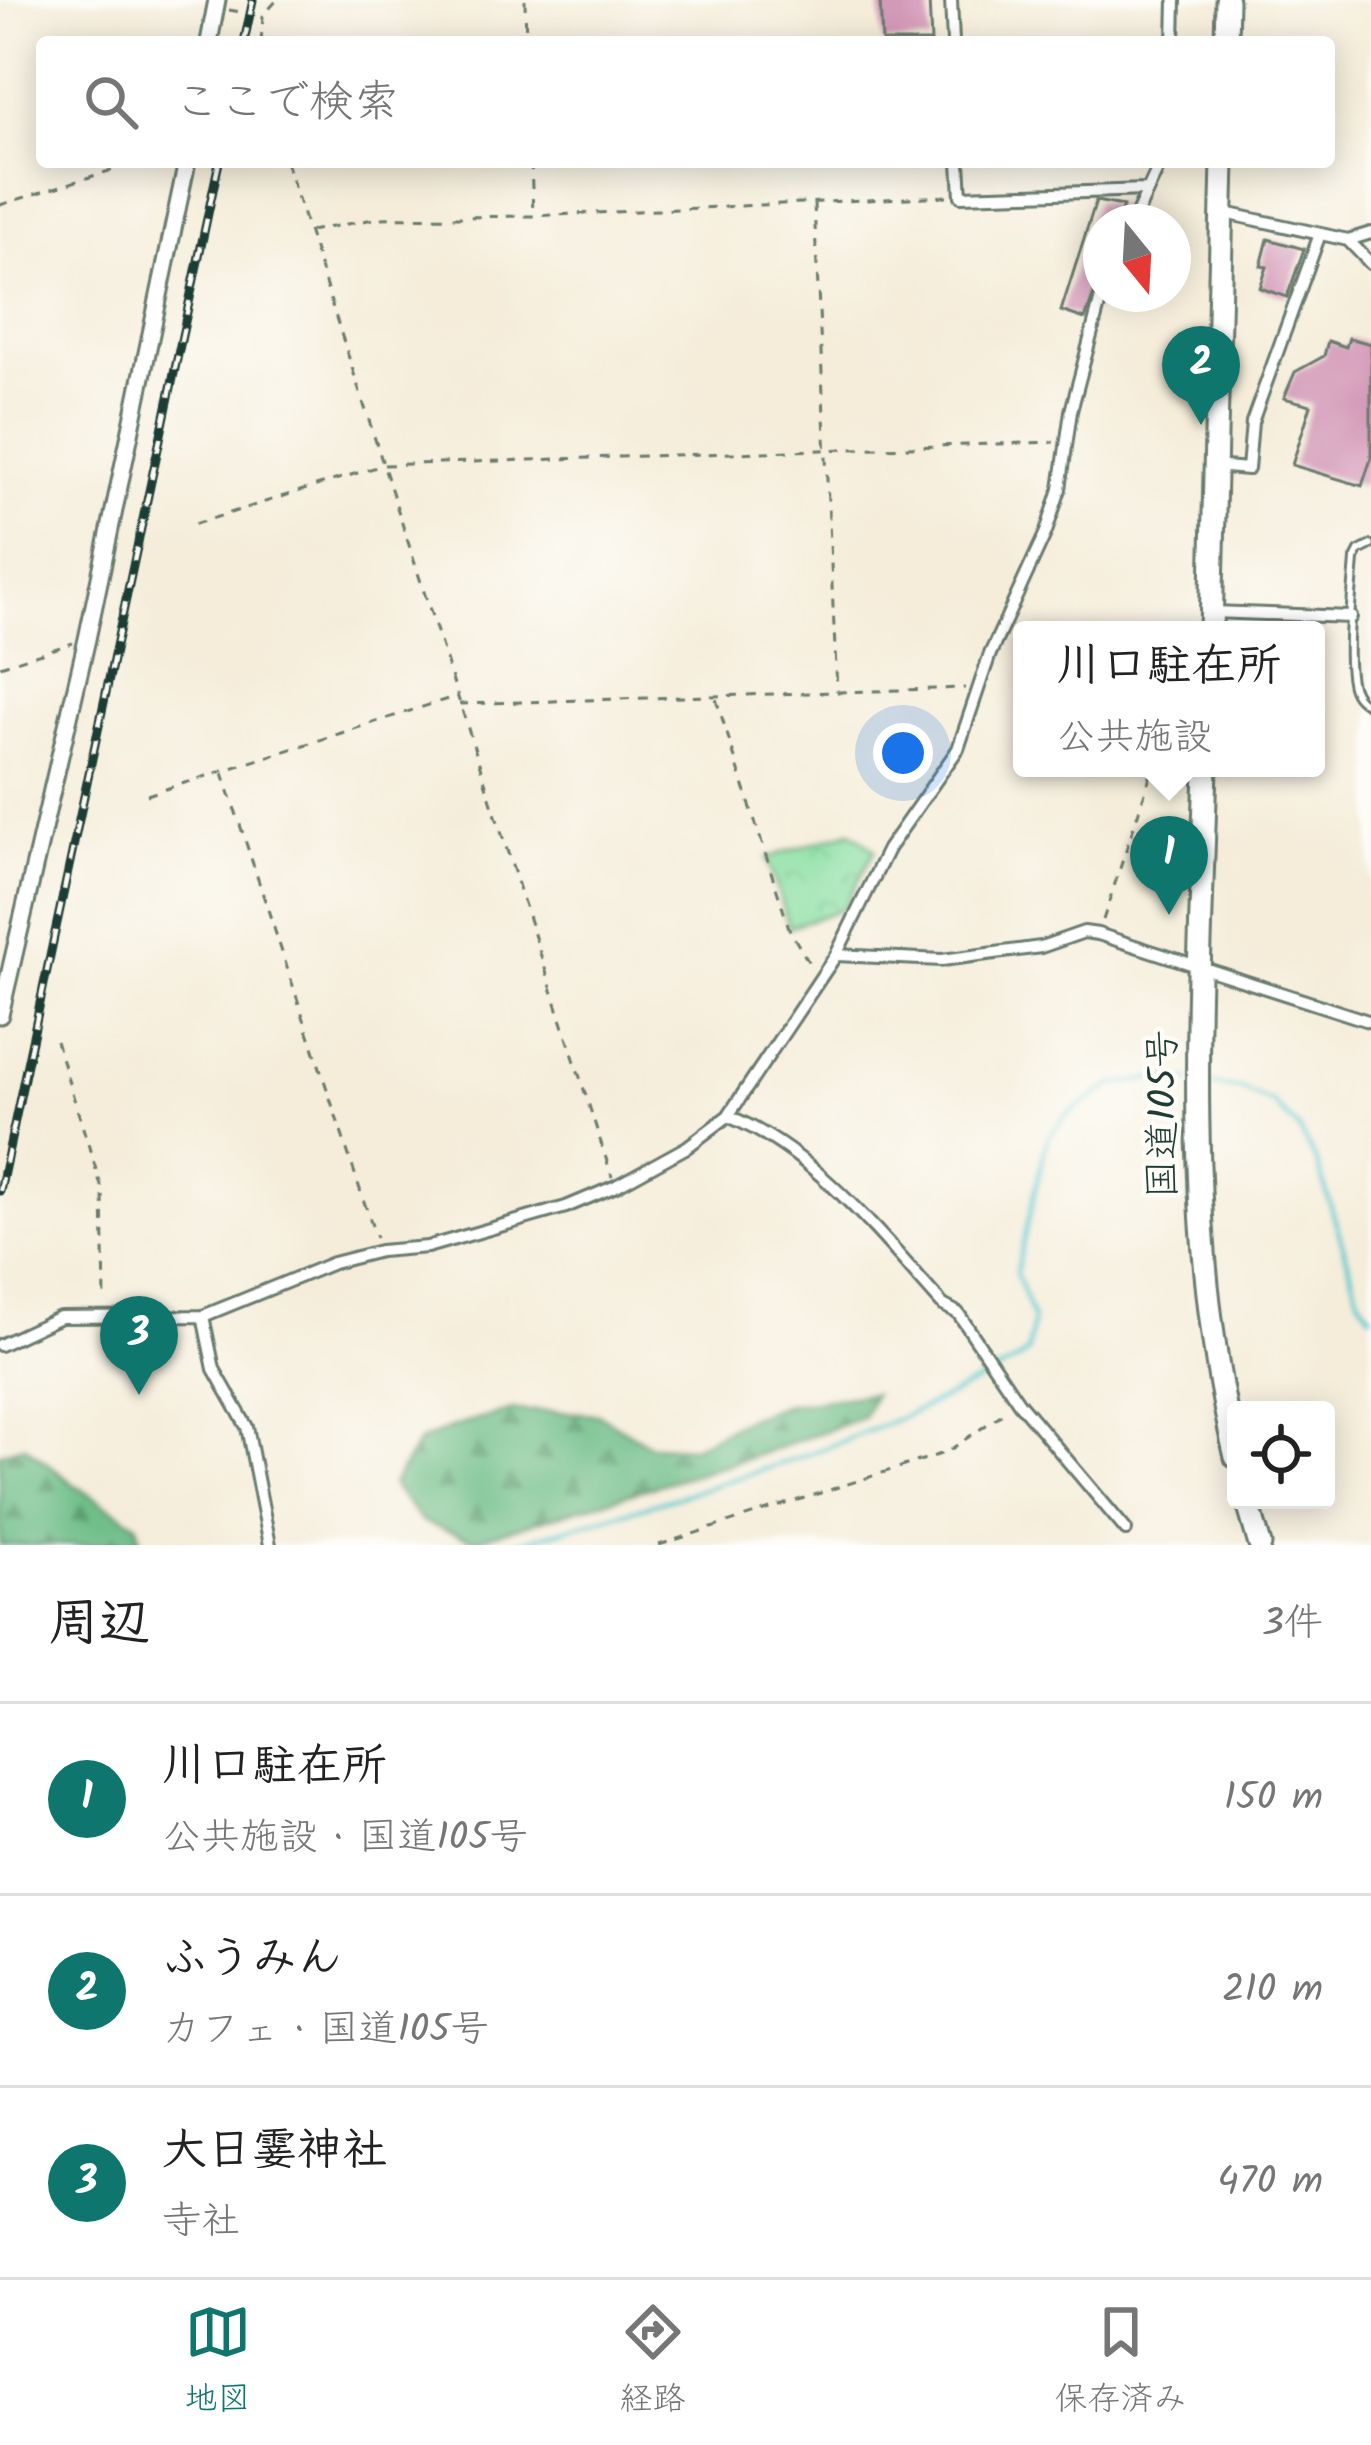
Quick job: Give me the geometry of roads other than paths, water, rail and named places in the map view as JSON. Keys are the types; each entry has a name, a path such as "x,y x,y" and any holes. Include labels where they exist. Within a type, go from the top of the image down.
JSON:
{"highway":[{"path":"1226,36 1227,0"},
{"path":"1212,621 1222,168"},
{"name":"国道105号","path":"1206,777 1197,1117 1206,1292 1227,1408"},
{"path":"1249,1509 1259,1545"}],"street":[{"path":"951,0 953,36"},
{"path":"1174,36 1175,0"},
{"path":"210,36 216,3"},
{"path":"0,1015 87,638 186,168"},
{"path":"959,168 961,196 1146,190"},
{"path":"1140,204 1158,168"},
{"path":"1221,212 1348,240 1371,233"},
{"path":"1214,466 1248,469 1252,422 1320,234"},
{"path":"1348,240 1371,264"},
{"path":"0,1346 60,1317 203,1316 333,1263 447,1242 566,1207 687,1147 728,1116 836,955 888,849 958,749 1004,621 1046,532 1060,489 1066,441 1098,312"},
{"path":"1212,621 1351,617"},
{"path":"836,955 942,959 1041,946 1084,932 1371,1022"},
{"path":"728,1116 757,1128 831,1186 943,1305 958,1313 1018,1402 1126,1530"},
{"path":"203,1316 214,1369 247,1427 270,1545"}],"lane":[{"path":"1371,545 1355,559 1351,617 1352,687 1360,701 1371,707"}],"waterway":[{"path":"510,1545 706,1488 835,1444 960,1391 1020,1359 1028,1352 1033,1319 1016,1273 1047,1140 1065,1116 1112,1085 1165,1077 1191,1081"},
{"path":"1203,1083 1241,1089 1274,1104 1299,1129 1318,1165 1359,1297 1371,1315"}],"railway":[{"path":"245,36 253,0"},
{"path":"0,1191 218,168"}],"place":[{"name":"ふうみん","path":"1201,425"},
{"name":"川口駐在所","path":"1169,915"},
{"name":"大日霎神社","path":"139,1395"}]}
